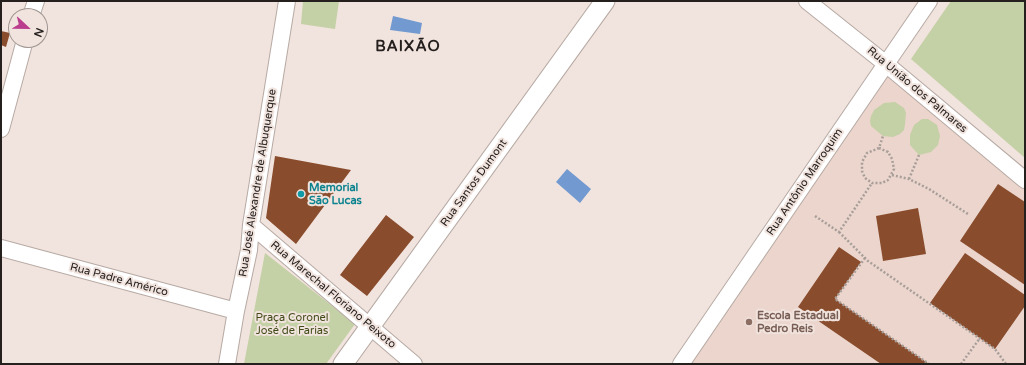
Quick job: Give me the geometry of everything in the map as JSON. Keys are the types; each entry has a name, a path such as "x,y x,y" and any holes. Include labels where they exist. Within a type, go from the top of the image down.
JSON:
{"street":[{"name":"Rua José Alexandre de Albuquerque","path":"227,364 236,311 249,250 286,1"},
{"name":"Rua Santos Dumont","path":"343,364 605,1"},
{"name":"Rua União dos Palmares","path":"807,1 886,64 1025,180"},
{"name":"Rua Antônio Marroquim","path":"681,364 929,1"},
{"path":"1,129 23,48"},
{"name":"Rua Marechal Floriano Peixoto","path":"252,225 414,364"},
{"name":"Rua Padre Américo","path":"1,248 236,311"}],"path":[{"path":"879,148 883,136"},
{"path":"879,148 888,152 892,159 894,164 892,175 888,180 882,183 872,183 865,178 862,170 862,162 867,153 879,148"},
{"path":"908,180 919,154"},
{"path":"892,175 929,188 968,214"},
{"path":"839,232 872,183"},
{"path":"815,216 839,232 865,258 995,349 1006,364"},
{"path":"865,258 835,300 929,364"},
{"path":"961,364 980,338"}],"shaded area":[{"path":"886,64 1025,180 1025,364 681,364"}],"green space":[{"path":"303,1 339,1 335,29 301,24"},
{"path":"951,1 1025,1 1025,158 911,59"},
{"path":"895,102 904,108 906,113 904,130 900,134 893,137 883,136 871,126 871,116 874,110 884,103"},
{"path":"922,119 928,119 937,125 940,136 938,145 931,152 919,155 910,145 910,135 914,125"},
{"name":"Praça Coronel José de Farias","path":"265,253 355,324 326,364 244,364"}],"water":[{"path":"393,16 422,23 420,34 390,30"},
{"path":"567,169 591,189 580,203 556,182"}],"building":[{"path":"1,31 8,33 6,47 1,45"},
{"name":"Memorial São Lucas","path":"275,156 351,170 296,244 266,218"},
{"path":"998,184 1025,202 1025,285 960,241"},
{"path":"918,208 926,254 883,261 876,216"},
{"path":"386,215 414,237 367,296 340,275"},
{"path":"839,247 861,262 835,299 929,364 881,364 798,307"},
{"path":"965,253 1025,295 1025,306 995,349 930,303"}],"place":[{"name":"Memorial São Lucas","path":"301,194"},
{"name":"Escola Estadual Pedro Reis","path":"749,322"}],"district":[{"name":"BAIXÃO","path":"408,47"}]}
